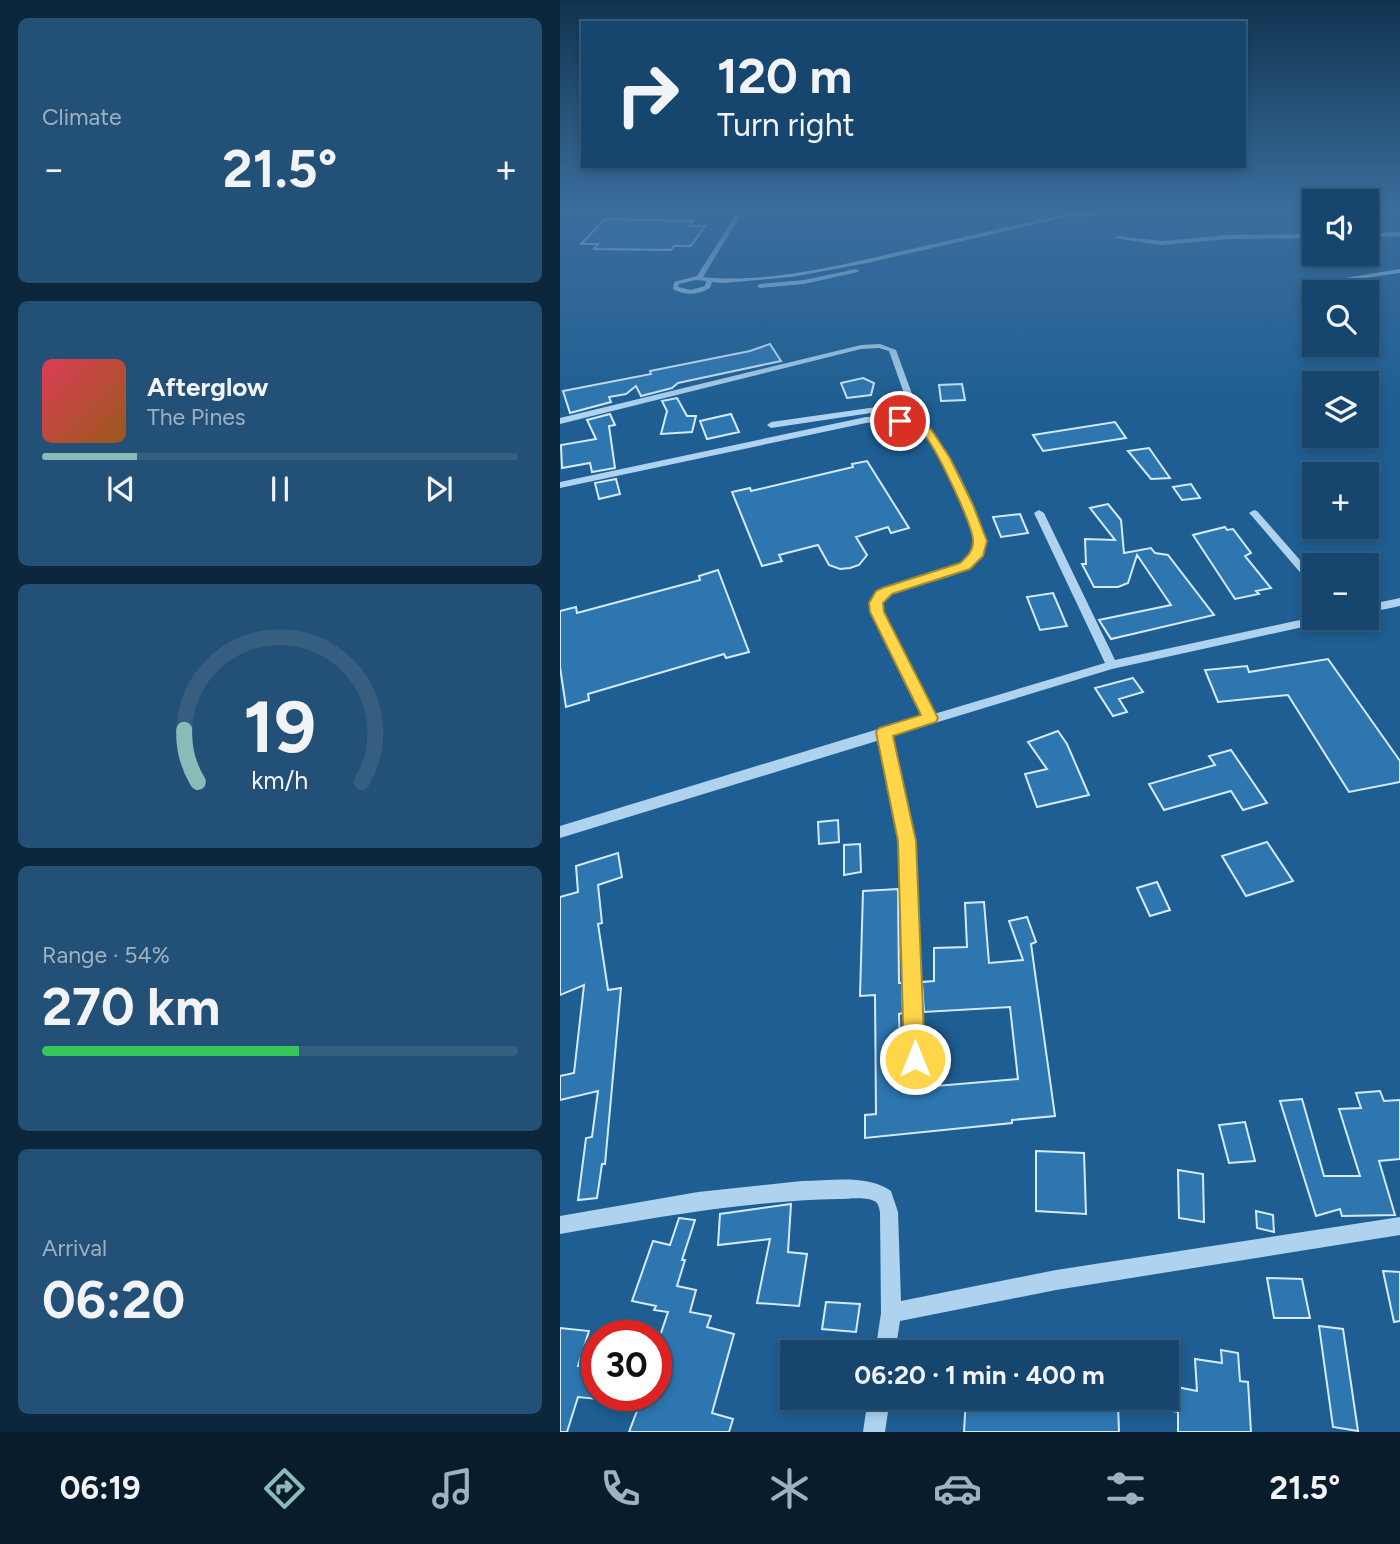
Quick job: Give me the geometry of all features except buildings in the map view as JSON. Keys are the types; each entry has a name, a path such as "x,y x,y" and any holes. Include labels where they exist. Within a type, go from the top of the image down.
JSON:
{"street":[{"path":"763,278 710,283 692,292 675,288 680,281 699,278 710,283 779,285 831,278"},
{"path":"560,421 861,347 880,346 892,350 911,402 908,405 771,425"},
{"path":"560,485 866,421 900,421 922,428 945,458 980,541 976,556 965,566 887,591 881,594 876,603 877,612 930,718"},
{"path":"1039,513 1112,665"},
{"path":"1254,513 1302,568"},
{"path":"1379,606 1400,602"},
{"path":"560,832 1112,665 1302,623"},
{"path":"884,732 907,841 915,1059"},
{"path":"560,1225 709,1200 815,1189 861,1190 881,1194 888,1202 889,1212 891,1313 887,1340"},
{"path":"891,1313 1056,1280 1400,1226"},
{"path":"874,1432 877,1410"}],"route":[{"path":"900,421 927,432 945,458 980,541 974,560 965,566 887,591 881,594 876,603 877,612 930,718 884,732 907,841 915,1059"}]}
